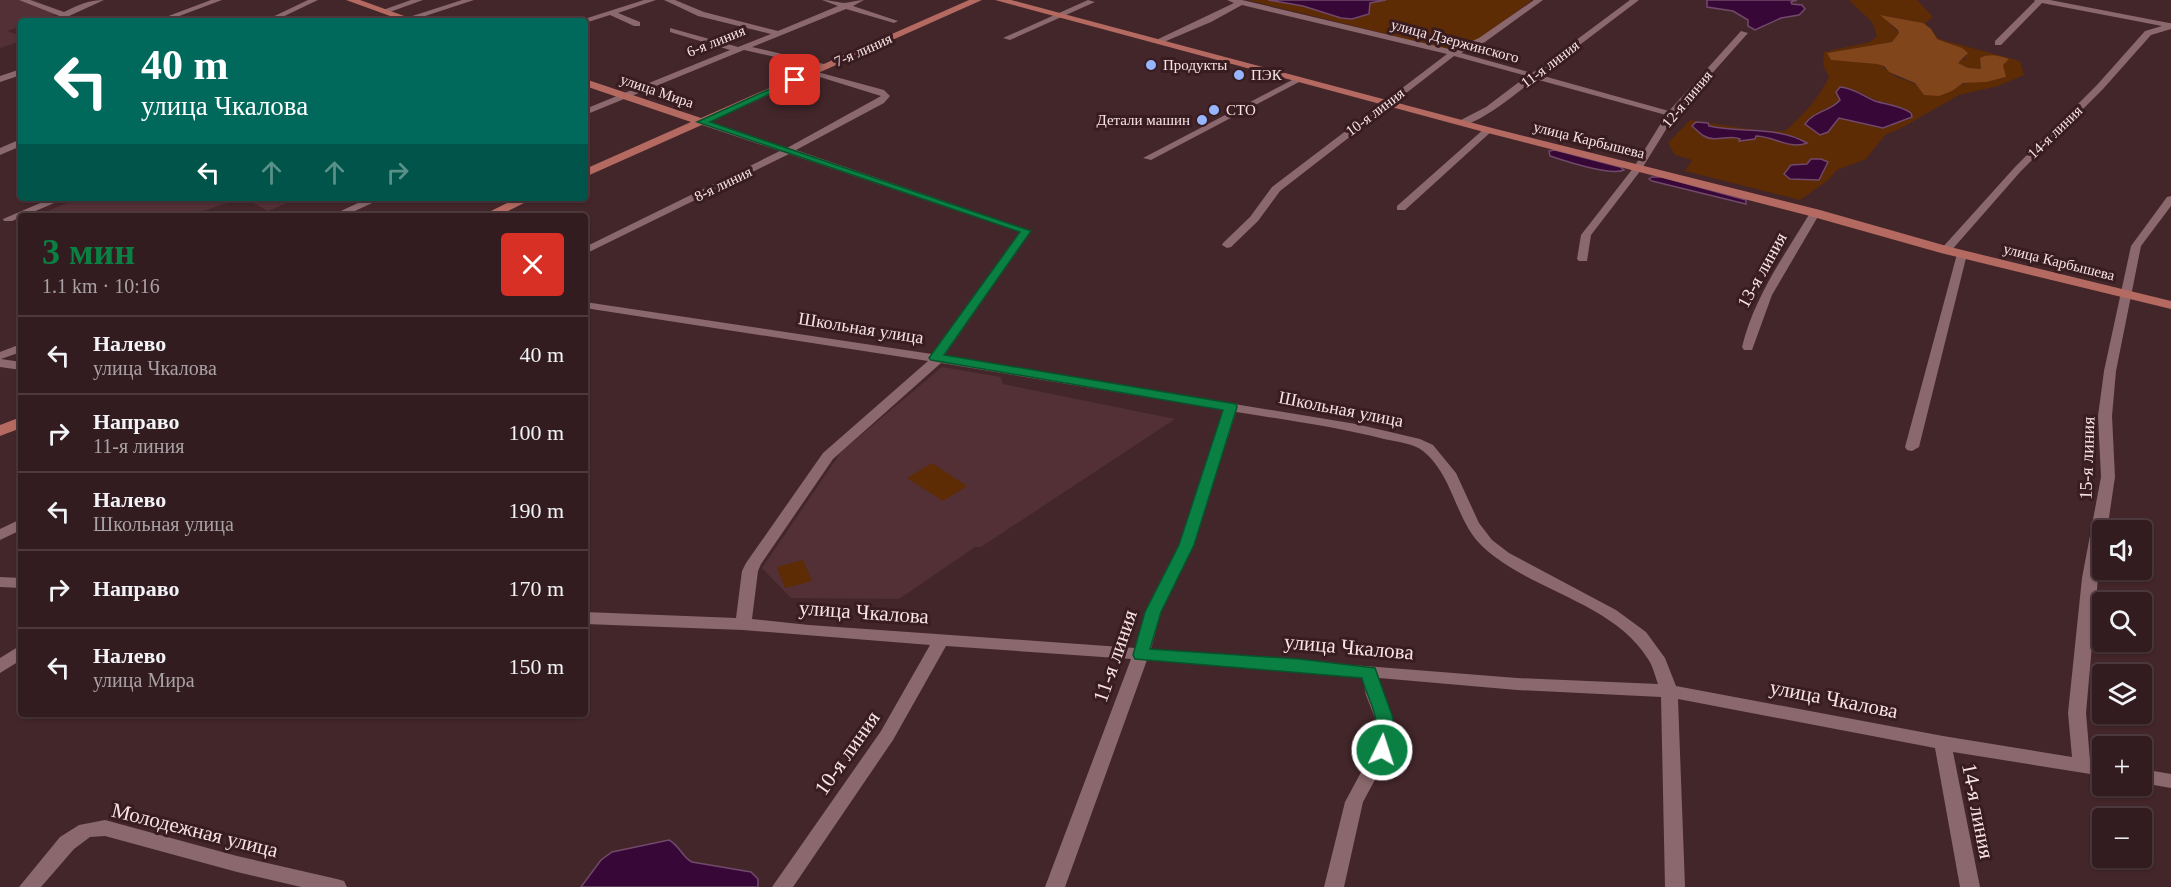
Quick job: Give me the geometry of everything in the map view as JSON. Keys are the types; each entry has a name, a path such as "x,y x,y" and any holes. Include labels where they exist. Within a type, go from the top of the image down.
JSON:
{"main road":[{"path":"351,0 404,18"},
{"name":"7-я линия","path":"588,172 977,0"},
{"name":"улица Карбышева","path":"1000,0 1462,123 1815,213 1946,250 2171,305"},
{"name":"улица Мира","path":"588,83 702,122"},
{"path":"494,213 521,201"},
{"path":"0,431 18,423"}],"street":[{"path":"23,0 67,18 82,5 100,0"},
{"path":"167,18 218,0"},
{"path":"275,18 314,0"},
{"path":"384,11 418,0"},
{"path":"416,18 470,0"},
{"path":"616,0 632,5"},
{"path":"588,19 652,0"},
{"path":"668,0 701,14 778,33"},
{"path":"826,0 894,21"},
{"name":"6-я линия","path":"588,111 860,0"},
{"name":"улица Дзержинского","path":"1231,0 1406,40 1671,114"},
{"name":"10-я линия","path":"1227,245 1254,219 1276,189 1452,54 1482,40 1539,0"},
{"name":"11-я линия","path":"1462,123 1489,109 1635,0"},
{"path":"1998,43 2039,0 2171,26"},
{"path":"1007,39 1091,2"},
{"path":"1156,42 1208,20 1241,2"},
{"path":"610,12 637,24"},
{"name":"14-я линия","path":"1946,250 2018,169 2100,87 2148,33 2171,26"},
{"path":"673,30 743,49 825,67"},
{"name":"12-я линия","path":"1583,259 1586,235 1638,168 1671,114 1744,33"},
{"name":"8-я линия","path":"588,250 788,152 881,101 886,96 881,92 813,72"},
{"path":"0,79 18,73"},
{"path":"1148,158 1299,80"},
{"name":"улица Мира","path":"702,122 1026,231 937,358"},
{"path":"1401,208 1488,129"},
{"path":"0,152 18,143"},
{"name":"15-я линия","path":"2082,766 2077,712 2090,578 2108,477 2105,416 2110,371 2128,295 2136,246 2171,199"},
{"path":"18,213 52,201"},
{"path":"341,213 371,201"},
{"name":"13-я линия","path":"1749,347 1751,329 1765,300 1815,213"},
{"path":"1912,447 1962,254"},
{"name":"Школьная улица","path":"588,305 937,358 1356,428 1415,442 1428,448 1449,473 1472,525 1487,543 1504,557 1610,614 1640,636 1657,658 1669,691"},
{"path":"0,356 18,349"},
{"path":"742,624 750,571 754,563 828,456 937,358"},
{"path":"0,363 18,366"},
{"name":"11-я линия","path":"1055,887 1141,655 1153,612 1186,545 1231,407"},
{"path":"0,535 18,526"},
{"path":"0,582 18,583"},
{"name":"улица Чкалова","path":"588,618 742,624 809,632 1299,665 1517,684 1669,691 2092,768"},
{"name":"10-я линия","path":"782,887 903,712 925,675 941,640"},
{"path":"0,667 18,653"},
{"path":"1334,887 1354,802 1382,750 1384,718 1374,695 1369,672"},
{"path":"1669,691 1675,887"},
{"name":"14-я линия","path":"1943,742 1970,887"},
{"path":"2152,778 2171,781"},
{"name":"Молодежная улица","path":"29,887 67,843 86,830 105,828 237,864 337,887"}],"shaded area":[{"path":"0,0 34,0 63,12 46,18 18,18 18,27 7,31 18,35 18,42 0,48"},
{"path":"1248,0 1268,0 1303,6 1352,19 1370,3 1386,0 1532,0 1479,40 1452,50"},
{"path":"1268,0 1386,0 1370,3 1369,14 1352,19 1341,18 1303,6"},
{"path":"1707,0 1797,0 1791,2 1792,4 1802,5 1805,9 1799,15 1781,18 1755,30 1748,26 1748,20 1733,11 1707,7"},
{"path":"1849,0 1917,0 1933,17 1925,23 1939,39 2020,61 2024,75 1998,86 1959,95 1885,135 1866,159 1837,170 1827,181 1800,200 1685,171 1692,160 1675,155 1668,143 1690,120 1762,131 1785,131 1810,106 1829,77 1823,65 1824,52 1870,42 1877,36 1872,22","holes":["1881,15 1923,23 1937,39 1952,44 1966,58 1957,63 1968,68 1981,69 1980,62 2003,65 2005,78 1959,86 1919,88 1893,75 1877,63 1831,60 1827,53 1892,42 1899,33","1857,91 1877,101 1888,103 1907,120 1894,123 1889,127 1866,125 1839,118 1828,132 1808,119","1708,126 1791,136 1740,139 1704,136 1701,133","1807,164 1819,180 1790,179 1791,165"]},
{"path":"1880,15 1923,23 1931,29 1937,39 1962,48 1968,53 1958,63 1968,68 1981,69 1980,58 1987,56 2009,59 2003,65 2006,77 1986,82 1963,83 1939,96 1924,95 1915,83 1889,72 1884,66 1831,60 1827,53 1892,42 1899,33 1898,30"},
{"path":"1840,87 1875,101 1903,108 1911,113 1912,117 1883,128 1839,118 1828,132 1820,135 1805,124 1813,116 1832,107 1840,100 1836,92"},
{"path":"1696,122 1708,123 1709,126 1721,128 1784,134 1807,143 1794,145 1756,136 1755,139 1739,141 1740,139 1732,137 1708,138 1692,126"},
{"path":"1555,150 1624,170 1599,170 1550,156 1549,151"},
{"path":"1811,159 1828,162 1819,180 1790,179 1784,174 1791,165 1807,164"},
{"path":"1662,177 1746,200 1746,204 1652,181 1649,179"},
{"path":"72,201 233,201 197,213 43,213"},
{"path":"250,201 292,201 268,211"},
{"path":"942,367 1001,377 1003,384 1175,419 981,547 975,547 899,599 791,598 762,568 841,452"},
{"path":"932,463 967,486 943,501 907,478"},
{"path":"803,560 812,581 785,588 777,567"},
{"path":"669,840 692,862 751,872 758,879 758,887 581,887 601,860 612,852"}],"place":[{"name":"Продукты","path":"1151,65"},
{"name":"ПЭК","path":"1239,75"},
{"name":"СТО","path":"1214,110"},
{"name":"Детали машин","path":"1202,120"}],"route":[{"path":"795,80 702,122 1026,231 936,358 1231,407 1186,545 1153,612 1141,655 1369,672 1374,695 1384,718 1382,750"}]}
